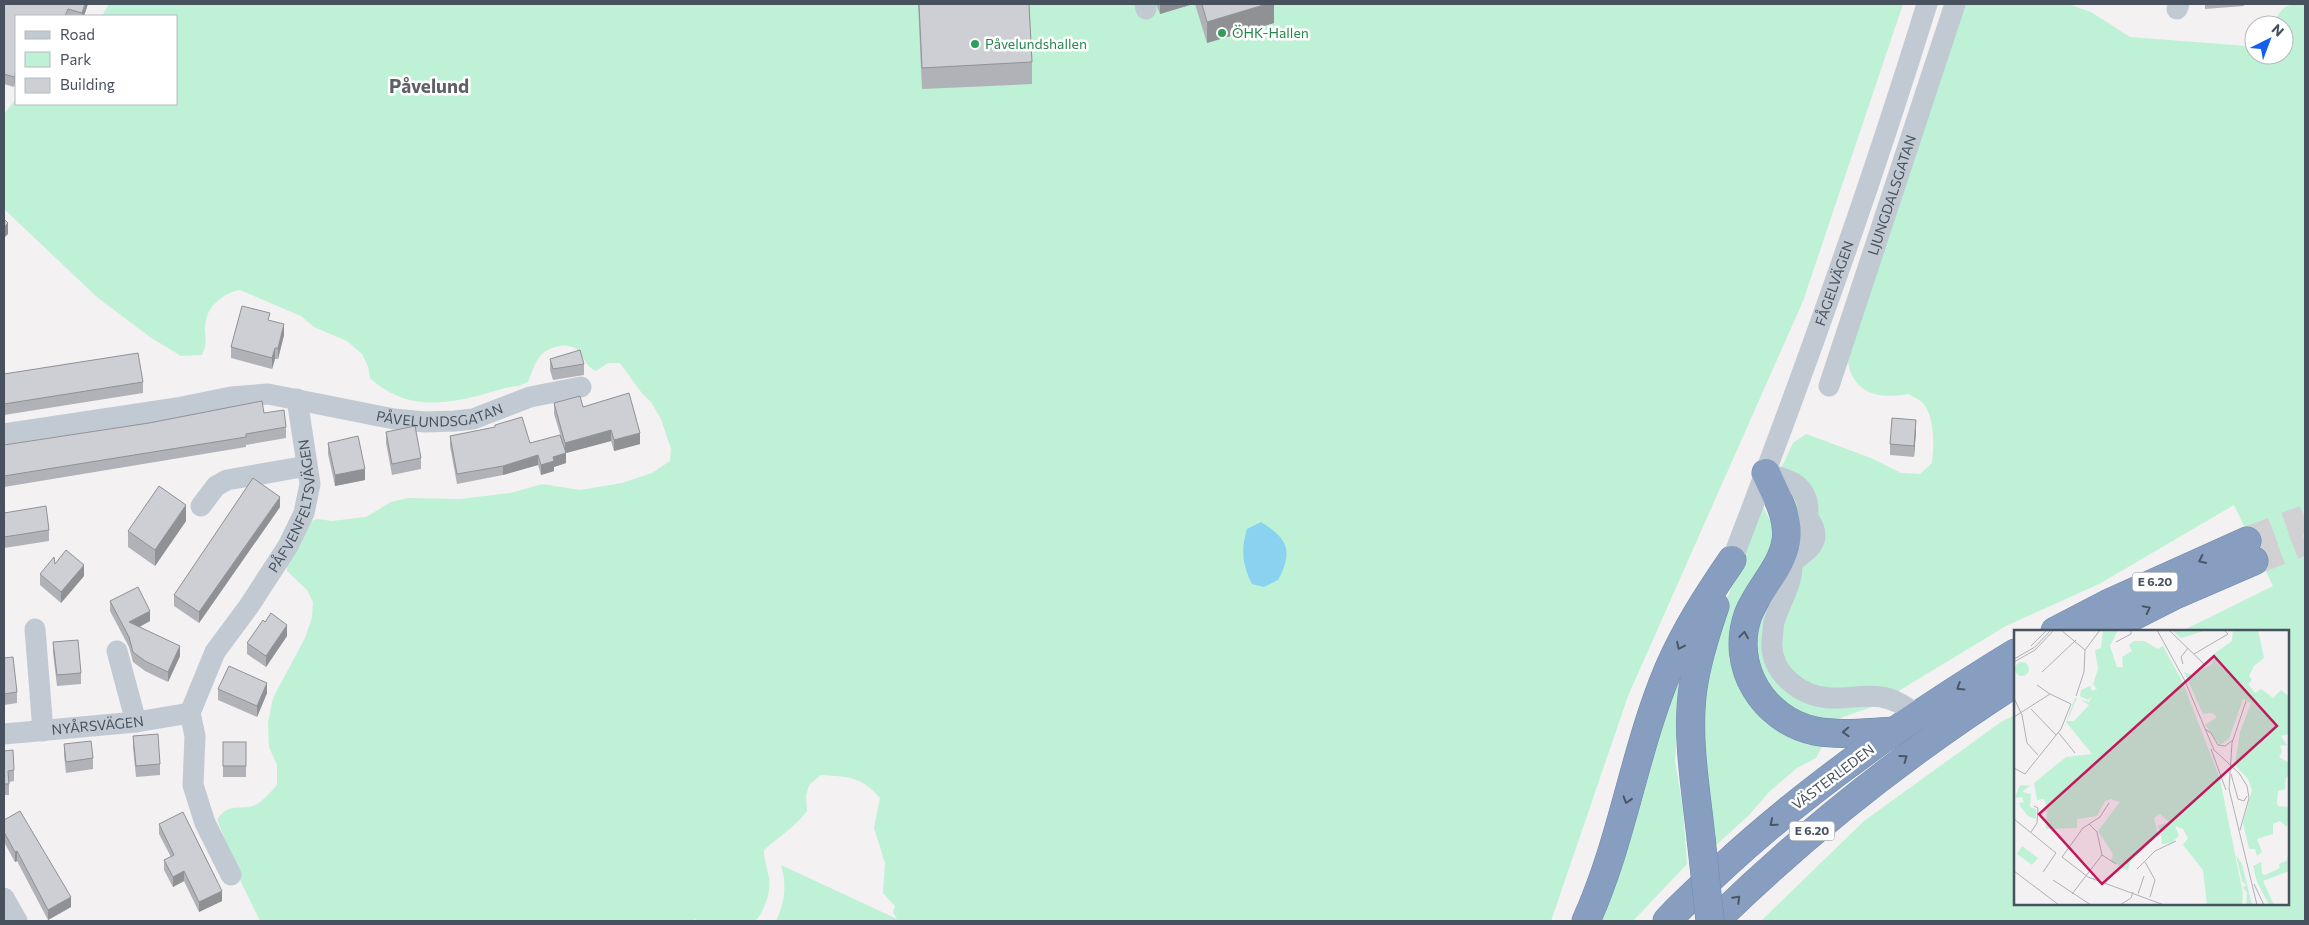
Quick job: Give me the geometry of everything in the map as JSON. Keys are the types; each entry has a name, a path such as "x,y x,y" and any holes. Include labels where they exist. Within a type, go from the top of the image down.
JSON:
{"highway":[{"path":"1766,473 1786,520 1789,552 1781,557 1754,602 1744,630 1742,646 1744,663 1758,694 1768,705 1790,722 1816,731 1834,733 1895,730"},
{"name":"E 6.20","path":"2057,630 2107,604 2251,551 2173,596 2106,630"},
{"path":"1710,921 1692,758 1693,689 1706,630 1732,560"},
{"path":"1586,921 1606,872 1655,705 1669,668 1699,608 1732,560"},
{"name":"VÄSTERLEDEN","path":"1666,921 1752,841 1811,791 1895,730 2014,654"},
{"name":"VÄSTERLEDEN","path":"1715,921 1787,853 1865,788 1966,715 2014,684"}],"street":[{"name":"FÅGELVÄGEN","path":"1732,560 1814,345 1862,208 1927,4"},
{"name":"LJUNGDALSGATAN","path":"1829,386 1955,4"},
{"name":"PÅVELUNDSGATAN","path":"297,399 394,419 425,422 455,421 473,419 530,398 581,387"},
{"path":"4,434 178,408 231,397 268,394 297,399"},
{"name":"PÅFVENFELTSVÄGEN","path":"190,713 215,652 249,606 299,526 309,496 310,484 297,399"},
{"path":"201,506 216,486 227,480 307,466"},
{"path":"1766,473 1794,483 1802,491 1808,504 1808,518 1789,552 1793,574 1785,599 1774,622 1772,648 1775,664 1794,685 1822,697 1879,696 1897,701 1918,715"},
{"path":"35,629 43,731"},
{"path":"117,651 136,722"},
{"path":"190,713 195,736 193,785 203,817 231,875"},
{"name":"NYÅRSVÄGEN","path":"4,734 136,722 190,713"},
{"path":"4,898 17,921"}],"green space":[{"path":"109,4 1903,4 1803,301 1628,696 1551,921 776,921 784,893 781,865 897,919 893,912 895,906 883,893 885,863 874,828 880,798 867,785 854,779 821,775 809,785 806,796 807,811 792,827 764,850 769,877 769,889 764,907 755,921 698,921 696,919 692,921 260,921 241,882 217,819 228,809 249,807 257,804 277,785 277,765 269,747 268,723 273,698 305,638 312,617 313,602 307,590 287,571 287,561 309,522 317,519 332,521 366,517 391,502 408,498 460,499 511,493 542,484 580,490 622,483 652,473 670,461 671,449 661,419 651,402 641,392 620,363 608,363 596,371 572,347 562,346 546,351 538,358 528,382 518,386 456,400 426,402 398,396 384,389 370,378 368,366 362,354 347,341 314,327 301,316 240,290 223,296 210,309 205,325 206,341 202,355 181,356 150,337 98,298 4,209 4,114 15,100 15,105 178,105 178,15 103,15"},
{"path":"1961,4 2068,4 2091,12 2130,37 2244,46 2244,65 2294,65 2294,15 2278,15 2281,10 2288,6 2305,4 2305,921 1761,921 1864,821 2001,722 2014,716 2014,905 2289,905 2289,630 2184,630 2273,586 2234,505 2099,584 2006,626 1872,707 1837,719 1805,719 1786,708 1756,672 1758,619 1772,593 1778,475 1793,443 1806,434 1871,458 1901,473 1920,474 1932,463 1932,424 1923,403 1909,394 1892,396 1875,394 1868,391 1855,381 1849,364 1850,344 1906,185"},
{"path":"1763,507 1773,526 1774,544 1731,631 1731,662 1739,688 1754,709 1825,741 1816,758 1797,768 1769,792 1749,815 1712,849 1702,755 1701,698 1713,643 1722,614"},
{"path":"1683,666 1675,760 1683,810 1687,864 1633,921 1597,921 1652,752"}],"water":[{"path":"1261,522 1282,539 1287,553 1283,570 1278,580 1264,587 1252,584 1244,564 1244,543 1247,529"}],"building":[{"path":"4,4 85,4 82,13 68,9 65,15 15,15 15,74 14,77 4,74"},
{"name":"Påvelundshallen","path":"919,4 1029,4 1032,62 922,68"},
{"path":"1202,4 1267,4 1207,22"},
{"path":"4,219 8,223 4,227"},
{"path":"242,306 270,313 268,320 284,324 278,348 275,348 272,358 231,347"},
{"path":"580,350 584,364 553,369 550,359"},
{"path":"138,353 143,382 4,404 4,374"},
{"path":"629,393 640,433 614,440 611,430 565,443 554,403 580,396 583,407"},
{"path":"262,401 264,413 284,410 286,427 246,434 246,437 4,476 4,445 149,423"},
{"path":"522,417 530,443 560,435 566,453 553,457 554,461 541,465 538,455 503,466 457,474 450,436 495,427 495,425"},
{"path":"1892,418 1916,420 1914,446 1890,444"},
{"path":"415,426 421,458 392,464 386,432"},
{"path":"358,436 365,469 335,475 328,443"},
{"path":"253,478 280,497 199,612 174,595"},
{"path":"159,486 186,505 155,550 128,531"},
{"path":"46,506 49,530 4,537 4,513"},
{"path":"66,550 84,565 61,592 40,574 54,557 55,564"},
{"path":"138,587 150,611 129,622 180,646 168,672 145,661 133,652 129,637 110,601"},
{"path":"271,613 287,625 266,656 247,643 263,620 265,622"},
{"path":"78,640 81,673 57,675 53,642"},
{"path":"13,657 17,692 4,694 4,658"},
{"path":"229,666 267,683 257,706 218,689"},
{"path":"158,734 160,764 136,766 133,736"},
{"path":"91,741 93,758 66,762 64,744"},
{"path":"223,742 246,742 246,766 223,766"},
{"path":"13,750 14,770 8,771 9,784 4,784 4,751"},
{"path":"20,811 71,897 48,910 17,851 15,852 4,832 4,820"},
{"path":"183,812 222,891 199,902 184,871 173,877 164,860 174,855 159,824"}],"tunnel":[{"path":"2247,541 2305,519"},
{"path":"2254,561 2305,541"}],"place":[{"name":"ÖHK-Hallen","path":"1222,33"},
{"name":"Påvelundshallen","path":"975,44"}],"district":[{"name":"Påvelund","path":"429,86"}]}
